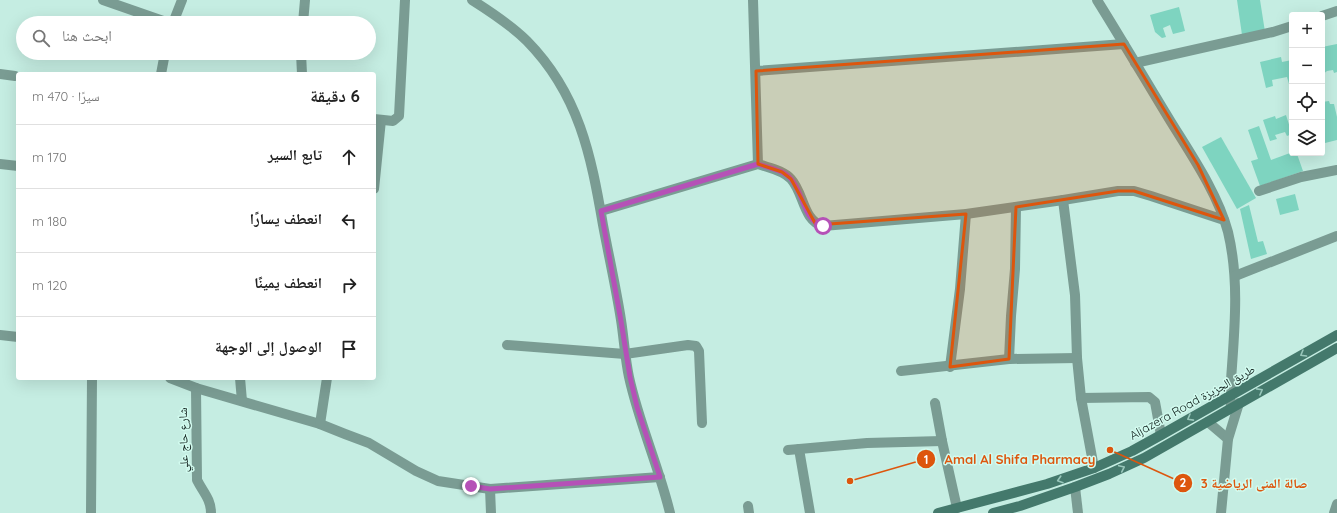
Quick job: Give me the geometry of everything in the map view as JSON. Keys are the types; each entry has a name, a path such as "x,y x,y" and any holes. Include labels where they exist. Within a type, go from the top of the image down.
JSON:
{"main road":[{"name":"Aljazera Road طريق الجزيزة","path":"938,513 1047,484 1094,468 1132,451 1337,335"},
{"name":"Aljazera Road طريق الجزيزة","path":"993,513 1020,506 1075,487 1144,458 1337,348"}],"street":[{"path":"104,0 149,16"},
{"path":"176,16 182,0"},
{"path":"304,16 306,0"},
{"path":"376,154 378,120 394,121 399,116 405,0"},
{"path":"472,0 512,28 527,41 545,61 557,79 577,116 587,144 596,181 621,321 625,354 637,407 670,513"},
{"path":"753,0 758,164"},
{"path":"1097,0 1198,165 1218,202 1228,232 1235,276 1230,396 1235,405 1228,439 1221,513"},
{"path":"1325,15 1337,11"},
{"path":"1135,63 1265,34 1289,27"},
{"path":"756,71 1124,44"},
{"path":"161,72 164,60"},
{"path":"301,60 302,72"},
{"path":"0,74 15,76"},
{"path":"0,164 16,166"},
{"path":"601,211 758,164 782,172 791,179 811,219 816,224 823,226 966,214 1118,191 1134,191 1224,220"},
{"path":"1259,191 1301,177 1337,170"},
{"path":"1063,200 1075,295 1077,358 1094,468"},
{"path":"1009,359 1015,269 1016,207"},
{"path":"950,367 960,289 966,214"},
{"path":"1235,276 1337,236"},
{"path":"0,335 16,337"},
{"path":"506,345 625,354 688,345 696,346 699,351 702,422"},
{"path":"901,372 1009,359 1077,358"},
{"path":"91,513 92,380"},
{"path":"175,380 196,388 320,424 369,443 416,472 438,481 490,489 660,477"},
{"path":"240,380 242,401"},
{"path":"320,424 327,380"},
{"name":"شارع حاج علي","path":"196,388 197,480 209,498 211,513"},
{"path":"1082,398 1149,397 1155,402 1161,435"},
{"path":"935,403 957,508"},
{"path":"1208,422 1228,439"},
{"path":"788,450 867,443 942,441"},
{"path":"799,449 810,513"},
{"path":"1075,487 1078,513"},
{"path":"490,489 491,513"},
{"path":"1334,513 1337,504"}],"highlighted area":[{"path":"1124,44 1198,165 1224,220 1134,191 1118,191 1016,207 1009,359 950,367 966,214 816,225 791,179 782,172 758,164 756,71"}],"building":[{"path":"1237,0 1260,0 1265,32 1242,35"},
{"path":"1179,7 1185,31 1173,34 1170,25 1163,28 1166,37 1162,38 1155,32 1150,15"},
{"path":"1337,44 1337,72 1334,73 1333,70 1325,73 1325,46"},
{"path":"1281,57 1282,62 1289,61 1289,84 1287,77 1272,80 1273,86 1266,88 1260,62"},
{"path":"1329,101 1330,104 1334,104 1337,117 1337,140 1325,143 1325,120 1325,102"},
{"path":"1286,115 1289,124 1289,135 1287,136 1285,132 1275,135 1277,139 1270,141 1263,120 1275,116 1276,119"},
{"path":"1259,126 1271,160 1289,153 1289,156 1298,156 1303,171 1260,186 1251,161 1258,159 1248,130"},
{"path":"1221,137 1256,198 1237,209 1202,147"},
{"path":"1295,194 1299,210 1280,215 1276,199"},
{"path":"1249,205 1258,242 1263,241 1267,254 1251,259 1240,209"}],"place":[{"name":"صالة المنى الرياضية 3","path":"1110,450"},
{"name":"Amal Al Shifa Pharmacy","path":"850,481"}],"route":[{"path":"471,486 490,489 660,477 637,407 630,377 601,211 758,164 782,172 791,179 811,219 816,224 823,226"}]}
